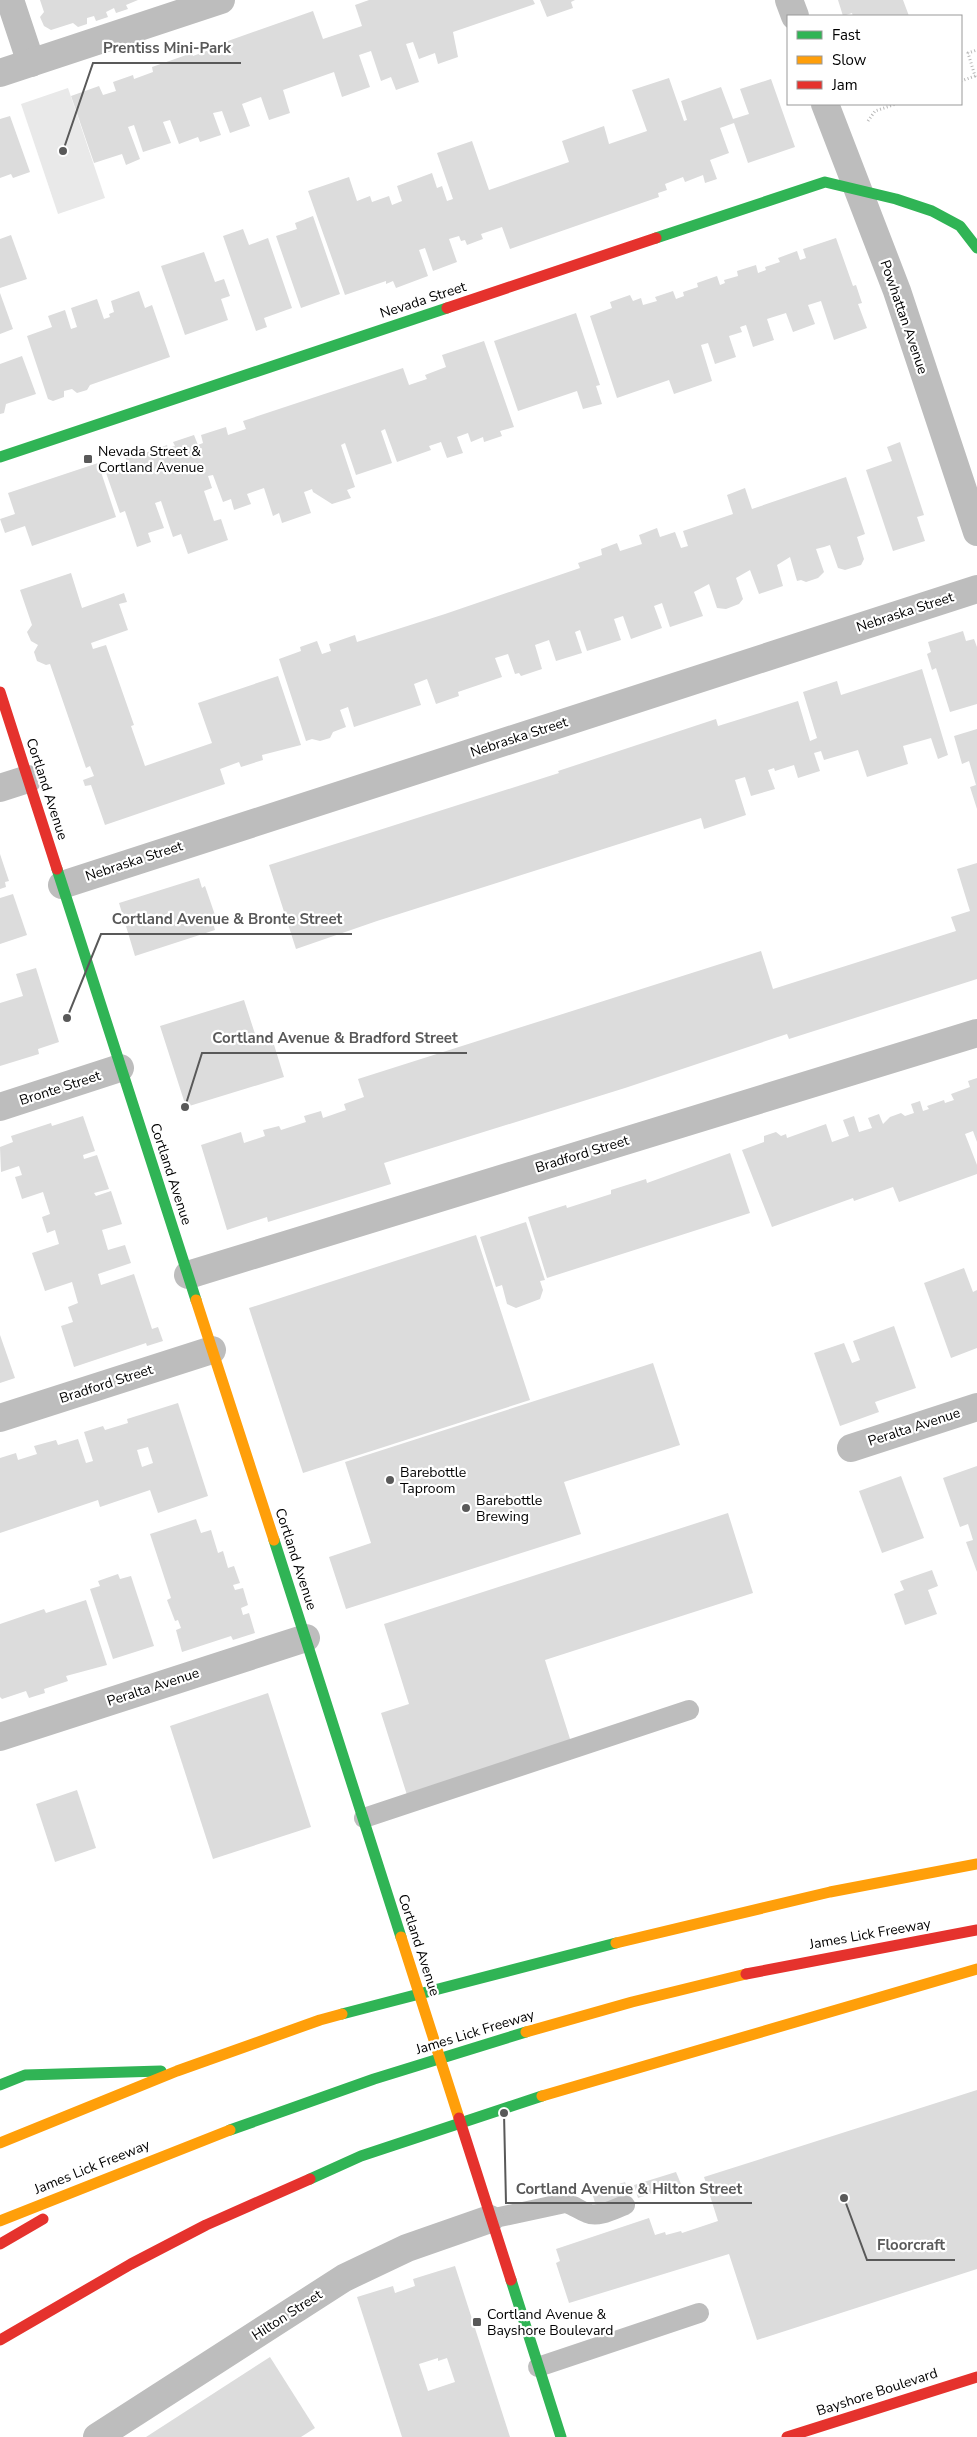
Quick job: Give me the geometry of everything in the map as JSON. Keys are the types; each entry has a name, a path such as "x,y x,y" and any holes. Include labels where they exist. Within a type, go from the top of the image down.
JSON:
{"main road":[{"name":"Nevada Street","path":"0,457 825,182 857,189 937,212 962,227 977,248"},
{"name":"Cortland Avenue","path":"0,692 364,1818 490,2219 561,2437"},
{"path":"0,2143 177,2071 320,2020 751,1909 977,1864"},
{"name":"James Lick Freeway","path":"0,2221 135,2165 340,2090 553,2024 672,1991 751,1973 831,1956 977,1930"},
{"path":"0,2340 123,2269 206,2225 362,2156 572,2085 977,1969"},
{"path":"0,2086 25,2075 177,2071"},
{"path":"0,2244 135,2165"},
{"name":"Bayshore Boulevard","path":"787,2437 977,2376"}],"street":[{"path":"10,0 31,63"},
{"path":"0,74 221,0"},
{"path":"789,0 795,15"},
{"name":"Powhattan Avenue","path":"825,105 897,291 977,532"},
{"name":"Nebraska Street","path":"62,885 977,589"},
{"path":"0,788 28,779"},
{"name":"Bradford Street","path":"188,1275 977,1033"},
{"name":"Bronte Street","path":"0,1107 120,1068"},
{"name":"Bradford Street","path":"0,1418 212,1350"},
{"name":"Peralta Avenue","path":"851,1448 977,1407"},
{"name":"Peralta Avenue","path":"0,1737 306,1638"},
{"name":"Hilton Street","path":"97,2437 344,2278 406,2248 490,2219"}],"lane":[{"path":"364,1818 688,1710"},
{"path":"490,2219 565,2203 574,2205 588,2214 600,2215 625,2205"},
{"path":"538,2367 699,2313"}],"path":[{"path":"962,81 975,76 968,53 977,50"}],"shaded area":[{"path":"68,88 105,198 58,214 21,104"}],"building":[{"path":"40,0 138,0 126,5 128,9 116,13 114,8 106,12 108,17 96,21 94,16 87,18 87,24 78,27 73,23 51,30 44,26 40,17 44,12"},
{"path":"369,0 533,0 535,4 453,32 458,57 438,64 435,53 419,59 413,42 406,44 419,82 396,90 391,77 381,81 371,51 359,55 370,87 342,97 334,72 283,90 290,113 269,120 261,97 242,104 250,126 230,133 222,111 213,113 221,135 200,142 198,137 179,144 170,120 163,122 171,143 143,152 134,125 128,127 140,159 126,165 122,154 94,163 71,96 99,86 103,95 116,91 113,82 133,75 134,79 153,72 152,67 192,53 193,56 212,49 211,47 313,11 323,39 362,26 355,5"},
{"path":"540,0 575,0 571,2 573,8 547,17"},
{"path":"838,0 903,0 909,15 853,15 852,13 843,15"},
{"path":"669,78 684,121 687,120 681,101 721,87 733,119 749,114 740,89 771,79 795,147 748,163 734,123 720,128 729,153 710,160 717,179 705,183 703,175 685,182 683,177 665,184 667,190 658,193 659,197 510,249 502,227 481,234 483,239 467,245 465,240 461,241 459,236 449,239 457,262 433,271 425,248 419,250 428,276 396,288 393,281 386,284 386,281 345,295 308,191 349,177 357,201 370,196 372,202 389,196 392,205 402,201 397,186 432,173 437,188 442,186 447,201 453,199 437,153 472,141 489,190 569,162 562,141 604,126 609,144 647,131 632,90"},
{"path":"10,116 30,172 13,178 11,174 0,178 0,119"},
{"path":"313,216 340,294 301,308 276,236 297,229 295,223"},
{"path":"243,229 249,245 268,238 292,308 264,318 267,327 256,331 223,236"},
{"path":"11,235 27,279 0,288 0,239"},
{"path":"836,238 853,286 856,285 862,303 858,304 867,328 834,340 821,301 808,305 815,324 793,332 786,313 767,319 774,340 753,347 746,325 740,327 742,332 729,336 736,357 715,364 708,343 701,345 712,381 674,394 669,380 617,398 590,316 612,308 610,302 630,295 633,301 641,298 643,305 657,301 655,297 673,291 676,299 684,296 683,292 698,287 697,283 717,276 720,285 725,283 724,280 738,276 737,271 756,265 758,273 766,270 765,267 780,262 778,258 797,251 800,260 806,258 803,249"},
{"path":"204,252 215,282 224,279 230,296 221,299 228,320 185,335 161,266"},
{"path":"139,291 145,308 152,305 170,357 90,385 87,390 77,393 72,389 64,391 64,397 53,401 48,399 27,336 52,327 48,316 65,310 71,329 77,327 71,308 97,299 104,319 110,317 109,314 114,312 111,301"},
{"path":"0,293 13,329 0,334"},
{"path":"576,313 600,385 596,386 602,404 583,409 577,391 518,411 494,341"},
{"path":"484,341 514,427 500,431 502,436 484,442 483,437 471,442 468,433 457,437 463,453 447,458 441,442 429,446 431,450 397,462 385,429 381,431 392,463 356,475 345,443 341,445 355,487 347,490 351,498 332,504 313,492 312,489 304,492 311,513 282,523 279,513 273,516 264,488 247,494 251,504 234,510 231,499 223,502 213,475 208,476 212,488 204,491 214,521 221,519 228,540 188,554 181,534 173,537 161,501 155,503 164,528 148,533 151,542 137,547 125,511 120,513 105,470 127,463 125,456 144,450 145,453 167,445 168,448 175,446 173,442 194,435 198,445 203,443 201,435 226,427 228,435 246,429 243,421 403,368 409,385 427,379 425,375 446,367 442,355"},
{"path":"22,356 36,394 6,404 4,413 0,414 0,364"},
{"path":"900,442 924,515 917,517 925,541 893,551 866,470 892,461 887,447"},
{"path":"98,463 116,517 32,546 25,526 5,533 0,519 15,514 8,493"},
{"path":"846,477 865,534 857,537 864,559 861,565 845,570 838,568 830,545 816,549 824,572 818,578 806,582 797,581 790,557 777,565 783,586 759,594 750,570 736,578 743,599 739,604 726,609 717,608 709,584 694,592 703,616 670,627 662,603 654,606 662,628 631,639 623,616 614,619 621,640 587,651 580,630 575,632 582,653 556,661 549,640 535,645 542,669 521,676 519,673 515,674 508,654 495,658 502,677 458,692 459,696 436,704 427,679 414,684 421,705 354,727 348,707 340,710 346,727 333,732 330,738 320,741 312,739 306,741 279,659 301,651 300,647 317,641 322,654 331,651 329,644 355,635 357,642 445,614 580,568 578,563 602,555 601,549 617,543 620,551 642,544 639,535 657,528 660,537 675,532 681,548 688,546 683,531 733,514 727,495 745,488 752,509"},
{"path":"71,573 82,608 124,593 127,602 119,604 128,630 91,643 93,649 106,645 134,725 131,726 145,766 212,743 198,703 278,676 301,745 262,755 263,760 241,767 239,762 220,769 225,784 105,825 91,785 85,786 83,780 94,776 90,766 86,768 50,664 46,665 37,661 34,652 38,645 31,641 27,632 32,625 20,590"},
{"path":"963,631 966,641 974,639 977,647 977,704 950,712 936,668 932,670 927,654 931,652 928,642"},
{"path":"922,669 948,755 938,759 931,738 903,746 908,764 867,777 858,750 824,760 821,751 814,753 820,771 798,778 794,765 775,771 774,768 768,770 775,789 751,796 745,777 735,780 746,815 704,829 701,818 377,921 296,949 269,865 559,773 558,771 716,719 718,726 798,701 810,741 817,738 803,692 837,681 841,695"},
{"path":"977,729 977,809 970,787 976,785 969,761 962,764 954,736"},
{"path":"0,854 9,881 5,882 6,887 0,889"},
{"path":"977,863 977,979 789,1039 787,1034 625,1088 384,1163 391,1184 268,1222 267,1217 227,1230 201,1145 241,1132 244,1143 265,1136 263,1130 279,1126 281,1130 306,1122 304,1116 321,1111 323,1118 346,1110 344,1104 364,1097 358,1079 761,951 773,989 956,931 951,917 970,911 957,869"},
{"path":"199,878 202,888 205,886 216,918 212,920 215,930 135,956 119,903"},
{"path":"13,894 27,935 0,944 0,898"},
{"path":"36,968 59,1042 38,1049 39,1054 0,1066 0,1003 23,996 16,974"},
{"path":"244,1000 257,1040 271,1035 284,1077 186,1107 160,1026"},
{"path":"977,1078 977,1142 973,1131 965,1134 977,1165 977,1174 899,1202 893,1187 854,1201 853,1198 772,1227 742,1150 764,1142 764,1136 776,1132 781,1136 786,1134 787,1138 826,1124 832,1142 849,1136 843,1120 854,1116 859,1132 872,1128 868,1118 879,1114 883,1124 890,1117 901,1113 905,1116 914,1113 911,1104 920,1101 923,1111 929,1109 927,1106 944,1100 945,1103 954,1100 951,1094 970,1087 968,1081"},
{"path":"83,1116 95,1151 83,1155 84,1159 97,1155 109,1189 94,1193 96,1196 111,1191 122,1224 102,1230 108,1250 125,1245 131,1263 98,1274 101,1285 134,1274 152,1329 158,1327 163,1341 147,1346 146,1343 74,1367 61,1326 73,1322 68,1307 78,1303 72,1282 45,1291 32,1253 59,1244 55,1230 47,1233 42,1217 50,1214 43,1192 22,1199 15,1177 22,1175 19,1166 1,1172 0,1147 13,1142 11,1136 51,1123 52,1126"},
{"path":"730,1153 750,1213 547,1278 528,1217 566,1205 567,1208 611,1194 611,1190 646,1179 647,1183"},
{"path":"526,1222 545,1280 540,1281 543,1290 540,1299 516,1308 507,1304 502,1285 496,1287 480,1237"},
{"path":"476,1235 530,1400 303,1473 249,1308"},
{"path":"964,1268 973,1292 977,1290 977,1348 951,1358 924,1283"},
{"path":"894,1326 916,1388 875,1402 879,1412 840,1426 814,1353 844,1343 852,1363 860,1360 853,1341"},
{"path":"0,1335 15,1378 0,1383"},
{"name":"Barebottle Brewing","path":"653,1363 680,1445 564,1482 581,1534 346,1609 329,1557 371,1543 345,1462"},
{"path":"178,1403 208,1496 158,1513 150,1490 100,1507 98,1500 0,1533 0,1458 16,1453 18,1460 37,1454 34,1446 56,1440 58,1445 78,1439 86,1463 93,1461 84,1432 103,1426 105,1430 128,1423 127,1419","holes":["148,1447 153,1463 142,1467 137,1450"]},
{"path":"977,1466 977,1572 966,1542 973,1540 968,1524 960,1527 943,1478"},
{"path":"901,1476 924,1538 882,1553 859,1491"},
{"path":"728,1513 753,1593 545,1660 571,1742 407,1795 381,1713 409,1704 384,1624"},
{"path":"196,1519 201,1533 211,1530 218,1553 223,1551 228,1568 234,1566 240,1583 233,1585 235,1590 243,1588 248,1605 241,1608 243,1615 249,1613 255,1633 233,1640 231,1636 182,1652 176,1630 181,1628 178,1620 175,1621 167,1600 171,1598 150,1534"},
{"path":"932,1570 938,1586 928,1590 937,1614 905,1625 894,1594 904,1590 900,1581"},
{"path":"118,1574 120,1579 131,1576 154,1646 113,1659 90,1589 100,1586 98,1581"},
{"path":"86,1600 107,1665 66,1676 68,1681 44,1689 45,1693 29,1698 26,1691 2,1699 0,1697 0,1624 44,1609 46,1613"},
{"path":"268,1693 311,1827 213,1859 170,1726"},
{"path":"77,1790 96,1848 55,1862 36,1804"},
{"path":"977,2090 977,2269 757,2340 729,2254 569,2303 556,2263 560,2261 556,2249 649,2218 655,2235 665,2232 666,2235 681,2231 682,2233 718,2221 704,2177"},
{"path":"676,2172 681,2184 638,2198 634,2185"},
{"path":"625,2182 629,2196 596,2206 592,2193"},
{"path":"455,2266 510,2437 402,2437 357,2297 393,2286 395,2293 415,2286 413,2279","holes":["438,2358 438,2361 447,2358 455,2382 428,2391 419,2364"]},
{"path":"270,2357 315,2428 301,2437 146,2437"}],"traffic: fast":[{"path":"656,238 825,182 896,199 932,211 960,226 977,248"},
{"path":"0,457 447,308"},
{"path":"57,869 196,1300"},
{"path":"274,1540 401,1937"},
{"path":"342,2014 616,1943"},
{"path":"230,2130 374,2079 526,2032"},
{"path":"0,2085 25,2075 161,2071"},
{"path":"310,2179 361,2156 542,2096"},
{"path":"511,2280 561,2437"}],"traffic: slow":[{"path":"196,1300 274,1540"},
{"path":"616,1943 830,1892 977,1864"},
{"path":"401,1937 459,2118"},
{"path":"542,2096 977,1969"},
{"path":"526,2032 632,2002 746,1974"},
{"path":"0,2143 177,2071 320,2020 342,2014"},
{"path":"0,2221 230,2130"}],"traffic: jam":[{"path":"447,308 656,238"},
{"path":"0,692 57,869"},
{"path":"746,1974 977,1930"},
{"path":"459,2118 511,2280"},
{"path":"0,2340 131,2264 206,2225 310,2179"},
{"path":"0,2244 43,2219"},
{"path":"787,2437 977,2377"}],"place":[{"name":"Prentiss Mini-Park","path":"63,151"},
{"name":"Nevada Street & Cortland Avenue","path":"88,459"},
{"name":"Cortland Avenue & Bronte Street","path":"67,1018"},
{"name":"Cortland Avenue & Bradford Street","path":"185,1107"},
{"name":"Barebottle Taproom","path":"390,1480"},
{"name":"Barebottle Brewing","path":"466,1508"},
{"name":"Cortland Avenue & Hilton Street","path":"504,2113"},
{"name":"Floorcraft","path":"844,2198"},
{"name":"Cortland Avenue & Bayshore Boulevard","path":"477,2322"}]}
